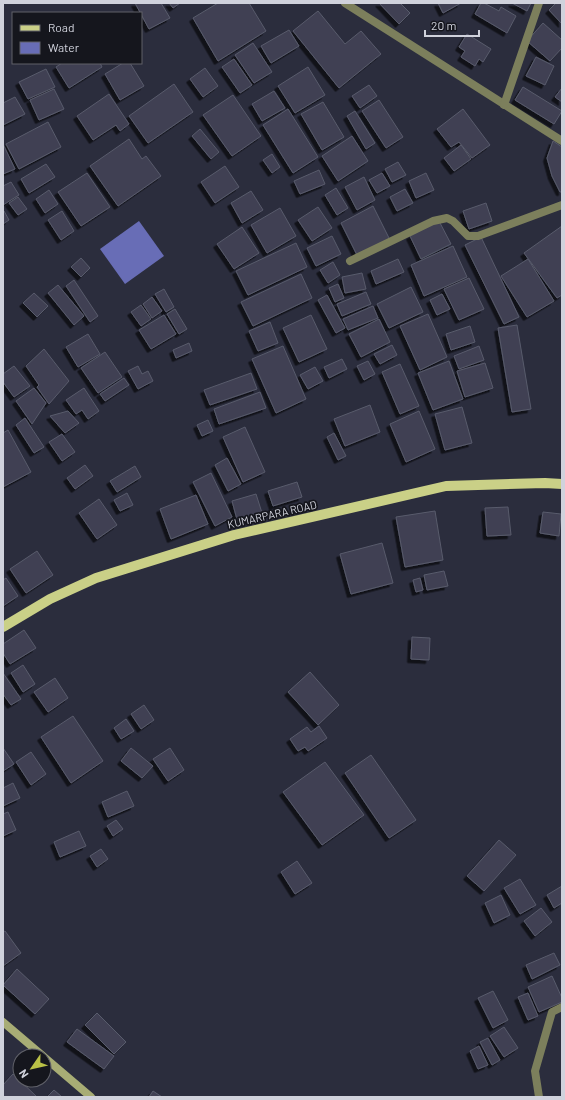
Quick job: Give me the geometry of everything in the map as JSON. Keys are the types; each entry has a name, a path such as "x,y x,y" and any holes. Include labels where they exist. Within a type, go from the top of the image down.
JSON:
{"main road":[{"name":"KUMARPARA ROAD","path":"3,627 50,598 96,578 234,535 446,486 545,483 562,484"},
{"path":"3,1022 34,1048"},
{"path":"52,1064 91,1097"}],"street":[{"path":"345,3 504,105 561,139"},
{"path":"504,105 539,3"},
{"path":"350,261 433,221 447,218 468,236 478,236 562,205"},
{"path":"539,1097 535,1071 552,1012 562,1008"}],"water":[{"path":"139,221 164,256 125,284 100,249"}],"building":[{"path":"135,3 161,3 170,18 149,29 142,16 142,12 140,12"},
{"path":"169,3 180,3 173,8"},
{"path":"218,3 249,3 266,31 218,61 193,18"},
{"path":"379,3 400,3 410,13 399,24"},
{"path":"438,3 461,3 443,13"},
{"path":"481,3 484,3 499,11 501,7 516,16 507,33 475,14"},
{"path":"512,3 531,3 527,11"},
{"path":"556,3 562,3 562,24 549,10"},
{"path":"318,11 345,44 361,31 381,54 339,88 293,31"},
{"path":"543,23 562,40 562,48 550,61 527,41"},
{"path":"289,30 299,46 271,63 261,46"},
{"path":"467,34 491,49 483,62 479,59 475,66 461,57 465,51 459,47"},
{"path":"253,43 272,72 254,83 235,55"},
{"path":"536,57 554,66 545,85 526,76"},
{"path":"234,59 252,85 240,93 222,67"},
{"path":"60,64 100,64 102,67 69,88 56,67"},
{"path":"121,64 131,64 144,86 120,100 105,74"},
{"path":"308,67 325,95 295,113 278,86"},
{"path":"205,68 218,86 203,97 190,79"},
{"path":"46,69 55,87 28,99 19,82"},
{"path":"174,84 193,112 148,143 129,116"},
{"path":"369,85 377,96 360,108 352,96"},
{"path":"523,87 562,111 554,124 515,100"},
{"path":"562,88 562,102 555,97"},
{"path":"54,89 64,109 39,120 30,100"},
{"path":"274,91 285,108 262,121 252,104"},
{"path":"109,94 129,124 120,131 116,125 93,140 77,116"},
{"path":"233,95 261,136 232,156 203,115"},
{"path":"15,97 25,114 3,125 3,103"},
{"path":"379,100 403,137 386,148 362,111"},
{"path":"323,102 344,137 322,150 301,114"},
{"path":"288,109 318,157 293,173 263,125"},
{"path":"463,109 490,145 472,158 459,142 451,147 437,129"},
{"path":"355,111 375,143 366,149 347,116"},
{"path":"48,122 61,147 19,169 6,144"},
{"path":"200,129 219,152 211,159 192,136"},
{"path":"352,136 368,161 338,181 322,156"},
{"path":"129,139 142,159 146,156 161,176 118,206 90,166"},
{"path":"553,141 562,147 562,192 560,192 552,176 547,158"},
{"path":"3,144 15,169 3,174"},
{"path":"461,145 471,159 454,171 444,158"},
{"path":"272,154 280,167 272,173 263,160"},
{"path":"398,162 406,175 392,182 385,169"},
{"path":"46,164 55,177 29,193 21,179"},
{"path":"225,166 239,187 215,203 201,182"},
{"path":"319,170 325,184 300,194 294,181"},
{"path":"87,173 110,207 81,226 58,192"},
{"path":"382,173 390,186 377,193 369,180"},
{"path":"426,173 434,190 416,198 409,181"},
{"path":"364,177 375,200 357,210 345,187"},
{"path":"11,182 19,195 3,205 3,186"},
{"path":"336,188 348,208 337,215 325,195"},
{"path":"405,189 413,203 397,211 390,197"},
{"path":"49,190 58,204 45,213 36,199"},
{"path":"251,191 263,210 242,223 231,203"},
{"path":"18,197 27,209 18,215 9,203"},
{"path":"486,203 492,221 469,229 463,211"},
{"path":"373,206 390,240 358,257 341,223"},
{"path":"318,207 332,228 312,241 298,220"},
{"path":"280,208 296,236 267,253 251,225"},
{"path":"4,211 9,220 3,224 3,212"},
{"path":"62,211 74,231 61,240 48,220"},
{"path":"439,221 451,244 421,259 410,236"},
{"path":"562,226 562,295 557,298 524,253"},
{"path":"242,227 259,253 234,269 217,244"},
{"path":"332,236 341,254 316,266 307,248"},
{"path":"481,237 519,317 504,324 465,245"},
{"path":"296,243 307,267 248,295 236,271"},
{"path":"453,246 467,277 424,296 411,265"},
{"path":"81,258 90,268 81,277 71,267"},
{"path":"398,259 404,272 376,284 371,271"},
{"path":"528,259 554,301 527,317 501,276"},
{"path":"333,262 340,275 328,283 320,270"},
{"path":"362,273 366,289 345,293 342,277"},
{"path":"301,274 312,298 253,326 241,302"},
{"path":"469,278 484,309 459,320 444,289"},
{"path":"74,280 98,316 90,322 66,286"},
{"path":"338,284 344,298 335,302 329,288"},
{"path":"58,285 84,316 74,325 48,293"},
{"path":"411,287 423,312 389,328 377,304"},
{"path":"164,289 174,307 166,312 155,294"},
{"path":"366,292 371,304 342,316 337,304"},
{"path":"34,293 48,306 37,317 23,303"},
{"path":"442,294 450,309 437,315 430,300"},
{"path":"327,295 345,328 336,333 318,300"},
{"path":"152,297 162,311 152,318 143,304"},
{"path":"141,305 151,319 141,326 131,312"},
{"path":"373,306 378,318 348,330 343,319"},
{"path":"175,309 187,329 179,334 167,314"},
{"path":"428,314 447,357 420,370 400,326"},
{"path":"164,315 176,334 151,349 139,330"},
{"path":"311,315 327,349 299,362 283,328"},
{"path":"379,319 390,342 361,357 349,334"},
{"path":"270,322 278,343 258,351 249,331"},
{"path":"517,325 531,409 512,412 498,328"},
{"path":"470,326 475,342 451,350 446,334"},
{"path":"88,334 100,354 78,367 66,347"},
{"path":"189,343 192,351 176,358 173,350"},
{"path":"392,345 397,355 380,364 374,354"},
{"path":"283,346 306,399 276,413 252,359"},
{"path":"479,346 484,360 459,369 454,356"},
{"path":"44,349 69,381 49,404 37,387 39,385 26,366"},
{"path":"105,352 122,377 98,393 81,368"},
{"path":"342,359 347,369 329,378 324,367"},
{"path":"368,361 375,374 364,380 357,366"},
{"path":"449,361 463,399 433,410 418,373"},
{"path":"485,363 493,388 465,397 457,371"},
{"path":"400,364 419,406 400,414 382,372"},
{"path":"14,366 30,386 14,397 3,382 3,374"},
{"path":"138,366 142,374 148,371 153,381 138,389 128,371"},
{"path":"315,367 323,381 308,389 300,375"},
{"path":"251,373 257,389 210,405 204,390"},
{"path":"124,378 129,385 105,401 100,394"},
{"path":"34,388 46,403 32,424 16,401"},
{"path":"84,388 99,411 88,419 82,410 76,414 66,400"},
{"path":"260,392 266,408 219,424 214,409"},
{"path":"370,405 380,432 345,446 334,419"},
{"path":"462,407 472,443 445,450 435,414"},
{"path":"68,411 79,423 65,433 50,416"},
{"path":"419,411 435,449 406,462 390,424"},
{"path":"25,418 44,447 34,453 16,425"},
{"path":"208,420 213,431 202,436 197,425"},
{"path":"245,427 265,472 243,482 223,437"},
{"path":"8,430 31,472 3,487 3,433"},
{"path":"334,433 346,456 338,460 327,437"},
{"path":"62,434 75,452 62,461 49,442"},
{"path":"227,458 241,484 228,491 215,465"},
{"path":"85,465 93,476 75,489 67,478"},
{"path":"135,466 141,477 117,492 110,481"},
{"path":"211,473 232,517 215,526 193,482"},
{"path":"297,482 302,497 273,506 268,491"},
{"path":"127,493 133,505 120,511 114,500"},
{"path":"256,494 263,516 238,523 232,501"},
{"path":"196,495 208,524 171,539 160,509"},
{"path":"99,499 117,525 97,539 79,513"},
{"path":"508,507 511,535 487,536 485,508"},
{"path":"435,511 443,560 405,567 396,517"},
{"path":"543,512 561,514 559,536 540,533"},
{"path":"382,543 393,583 351,594 340,554"},
{"path":"37,551 53,575 26,593 10,569"},
{"path":"444,571 448,586 427,590 424,575"},
{"path":"6,578 18,596 3,606 3,580"},
{"path":"420,578 423,590 416,592 413,580"},
{"path":"24,630 36,648 10,664 3,653 3,644"},
{"path":"412,637 430,638 429,660 411,659"},
{"path":"23,665 35,684 23,692 11,673"},
{"path":"310,672 339,705 318,725 288,692"},
{"path":"3,673 21,699 11,705 3,694"},
{"path":"55,678 68,698 48,712 34,692"},
{"path":"144,705 154,720 141,729 131,714"},
{"path":"73,716 103,761 71,783 41,737"},
{"path":"126,719 134,731 121,739 114,728"},
{"path":"319,726 327,738 308,751 305,747 298,751 290,739 307,727 311,732"},
{"path":"3,748 14,764 3,771"},
{"path":"131,748 153,766 142,778 121,761"},
{"path":"170,748 184,770 168,781 153,759"},
{"path":"31,752 46,774 31,785 16,762"},
{"path":"371,755 416,820 389,838 345,773"},
{"path":"325,762 364,815 322,845 283,792"},
{"path":"13,783 20,798 3,806 3,788"},
{"path":"127,791 134,806 108,817 102,802"},
{"path":"8,812 16,830 3,836 3,814"},
{"path":"116,820 123,829 113,836 107,826"},
{"path":"79,831 86,846 60,857 54,842"},
{"path":"499,840 516,855 484,891 467,876"},
{"path":"101,849 108,859 97,867 90,856"},
{"path":"297,861 312,883 295,894 281,872"},
{"path":"520,879 536,905 520,914 504,888"},
{"path":"562,886 562,903 554,908 547,895"},
{"path":"501,895 510,915 494,923 485,903"},
{"path":"541,908 552,922 535,936 524,921"},
{"path":"5,931 21,953 3,966 3,932"},
{"path":"554,953 560,965 532,979 526,965"},
{"path":"17,969 49,999 35,1014 3,985"},
{"path":"552,976 562,998 562,1002 539,1012 528,987"},
{"path":"493,991 508,1020 493,1028 478,998"},
{"path":"528,993 538,1016 528,1020 518,997"},
{"path":"97,1013 126,1042 114,1054 85,1025"},
{"path":"504,1027 518,1048 504,1057 490,1036"},
{"path":"77,1029 114,1056 104,1069 67,1042"},
{"path":"488,1038 500,1060 492,1065 480,1042"},
{"path":"479,1046 488,1065 478,1069 470,1051"},
{"path":"12,1075 12,1088 28,1088 37,1097 3,1097 3,1085"},
{"path":"54,1090 62,1097 47,1097"},
{"path":"153,1091 162,1097 149,1097"}]}
